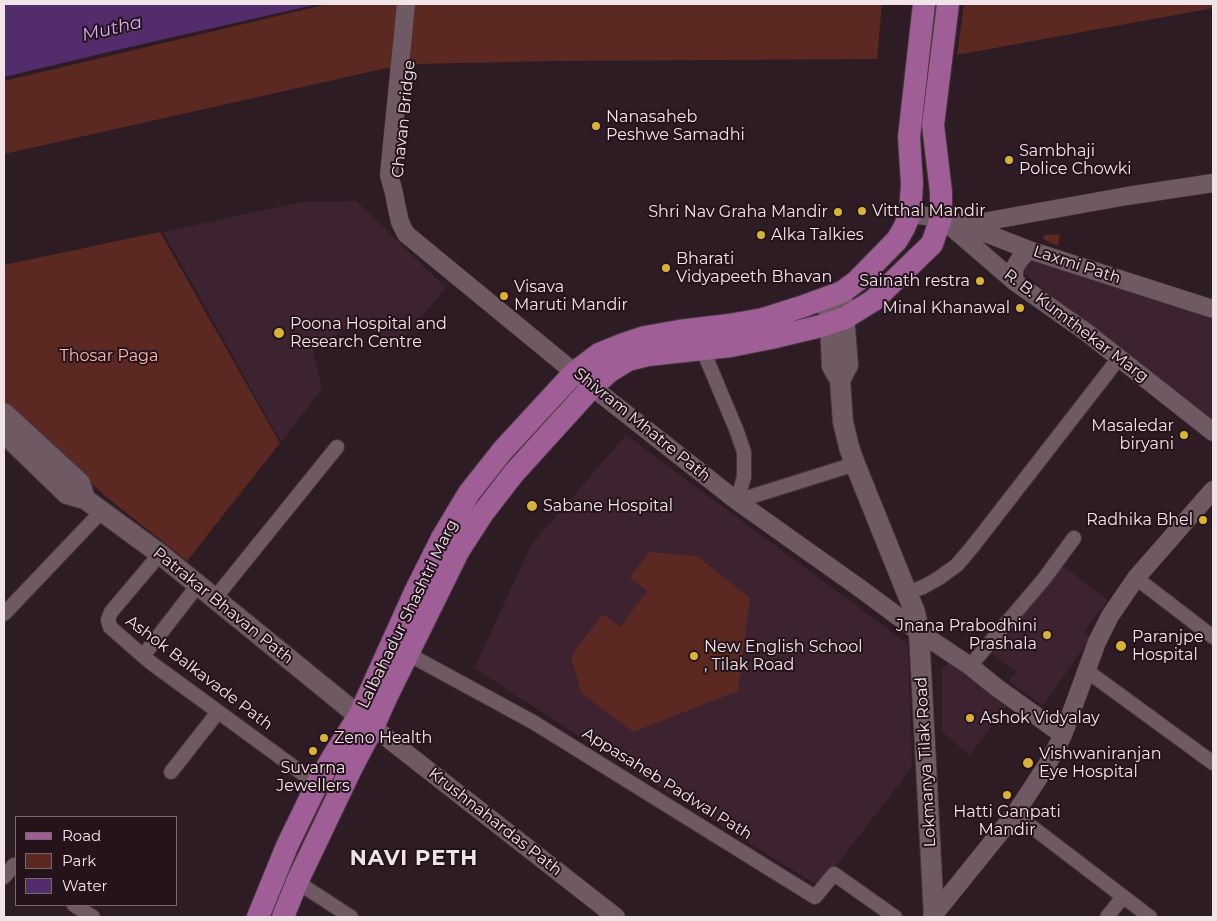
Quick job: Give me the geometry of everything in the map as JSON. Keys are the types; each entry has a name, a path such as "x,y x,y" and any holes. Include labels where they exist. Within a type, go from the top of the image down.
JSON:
{"main road":[{"path":"910,214 912,184 909,137 924,4"},
{"name":"Lalbahadur Shashtri Marg","path":"258,917 317,784 334,755 384,703 459,550 483,513 514,473 592,387 610,371 628,360 648,355 731,346 771,338 838,320 874,300 932,244 941,218 941,192 933,125 948,4"},
{"name":"Lalbahadur Shashtri Marg","path":"283,917 297,882 351,769 366,722 415,592 442,538 469,493 504,450 575,372 599,354 645,336 763,319 801,308 834,295 857,281 897,240 910,214"},
{"path":"834,295 838,320"},
{"name":"Lokmanya Tilak Road","path":"838,320 848,365 840,380 843,422 849,447 915,612 919,632 933,916"},
{"path":"4,413 80,484 85,499"},
{"path":"4,434 67,494 85,499"},
{"name":"Patrakar Bhavan Path","path":"85,499 160,554 366,722"}],"street":[{"name":"Chavan Bridge","path":"395,181 406,4"},
{"name":"Chavan Bridge","path":"395,181 416,4"},
{"name":"Shivram Mhatre Path","path":"395,181 396,204 400,222 406,234 420,246 592,387 737,501 919,632 970,666 1063,735"},
{"path":"965,225 1127,196 1213,183"},
{"name":"Laxmi Path","path":"910,214 941,218 965,225 1029,250 1213,309"},
{"name":"R. B. Kumthekar Marg","path":"941,218 1015,282 1086,332 1213,432"},
{"path":"1015,282 1015,267 1029,250"},
{"path":"702,348 744,452 744,477 737,501"},
{"path":"907,593 923,587 957,565 1120,358"},
{"path":"215,598 337,447"},
{"path":"737,501 855,464"},
{"path":"933,916 1015,814 1048,765 1063,735 1097,642 1110,616 1136,578 1213,490"},
{"path":"4,614 102,511"},
{"path":"970,666 1044,579 1074,538"},
{"name":"Ashok Balkavade Path","path":"160,554 110,612 108,620 110,627 143,656 317,784"},
{"path":"1136,578 1213,637"},
{"path":"143,656 198,585"},
{"name":"Appasaheb Padwal Path","path":"408,654 533,722 815,897 834,874 895,917"},
{"path":"1086,671 1213,764"},
{"path":"171,772 218,712"},
{"name":"Krushnahardas Path","path":"366,722 616,917"},
{"path":"1015,814 1150,917"},
{"path":"4,877 11,863"},
{"path":"297,882 350,917"},
{"path":"1107,917 1123,897"},
{"path":"76,906 93,917"}],"shaded area":[{"name":"Poona Hospital and Research Centre","path":"356,201 446,288 395,348 360,319 313,349 322,389 281,442 163,232 301,202"},
{"path":"1032,253 1213,315 1213,425 1104,341 1022,271"},
{"name":"New English School , Tilak Road","path":"626,435 908,644 912,767 820,887 637,774 474,668 532,544"},
{"name":"Jnana Prabodhini Prashala","path":"1061,564 1108,600 1084,632 1091,637 1043,706 1009,681 1016,672 992,654"},
{"name":"Ashok Vidyalay","path":"952,663 1008,704 970,755 942,732 942,669"}],"green space":[{"path":"328,4 882,4 877,59 554,61 417,64 387,68 4,154 4,81"},
{"path":"964,4 1213,4 1213,8 957,55"},
{"name":"Thosar Paga","path":"160,232 280,443 187,561 104,495 4,402 4,265"},
{"path":"1060,234 1058,246 1043,238 1044,235"},
{"path":"649,552 697,556 750,598 738,691 633,732 581,693 571,656 603,614 620,627 647,591 630,578"}],"water":[{"name":"Mutha","path":"4,4 318,4 4,77"}],"place":[{"name":"Nanasaheb Peshwe Samadhi","path":"596,126"},
{"name":"Sambhaji Police Chowki","path":"1009,160"},
{"name":"Vitthal Mandir","path":"862,211"},
{"name":"Shri Nav Graha Mandir","path":"838,212"},
{"name":"Alka Talkies","path":"761,235"},
{"name":"Bharati Vidyapeeth Bhavan","path":"666,268"},
{"name":"Sainath restra","path":"980,281"},
{"name":"Visava Maruti Mandir","path":"504,296"},
{"name":"Minal Khanawal","path":"1020,308"},
{"name":"Poona Hospital and Research Centre","path":"279,333"},
{"name":"Masaledar biryani","path":"1184,435"},
{"name":"Sabane Hospital","path":"532,506"},
{"name":"Radhika Bhel","path":"1203,520"},
{"name":"Jnana Prabodhini Prashala","path":"1047,635"},
{"name":"Paranjpe Hospital","path":"1121,646"},
{"name":"New English School , Tilak Road","path":"694,656"},
{"name":"Ashok Vidyalay","path":"970,718"},
{"name":"Zeno Health","path":"324,738"},
{"name":"Suvarna Jewellers","path":"313,751"},
{"name":"Vishwaniranjan Eye Hospital","path":"1028,763"},
{"name":"Hatti Ganpati Mandir","path":"1007,795"}],"district":[{"name":"NAVI PETH","path":"414,859"}]}
